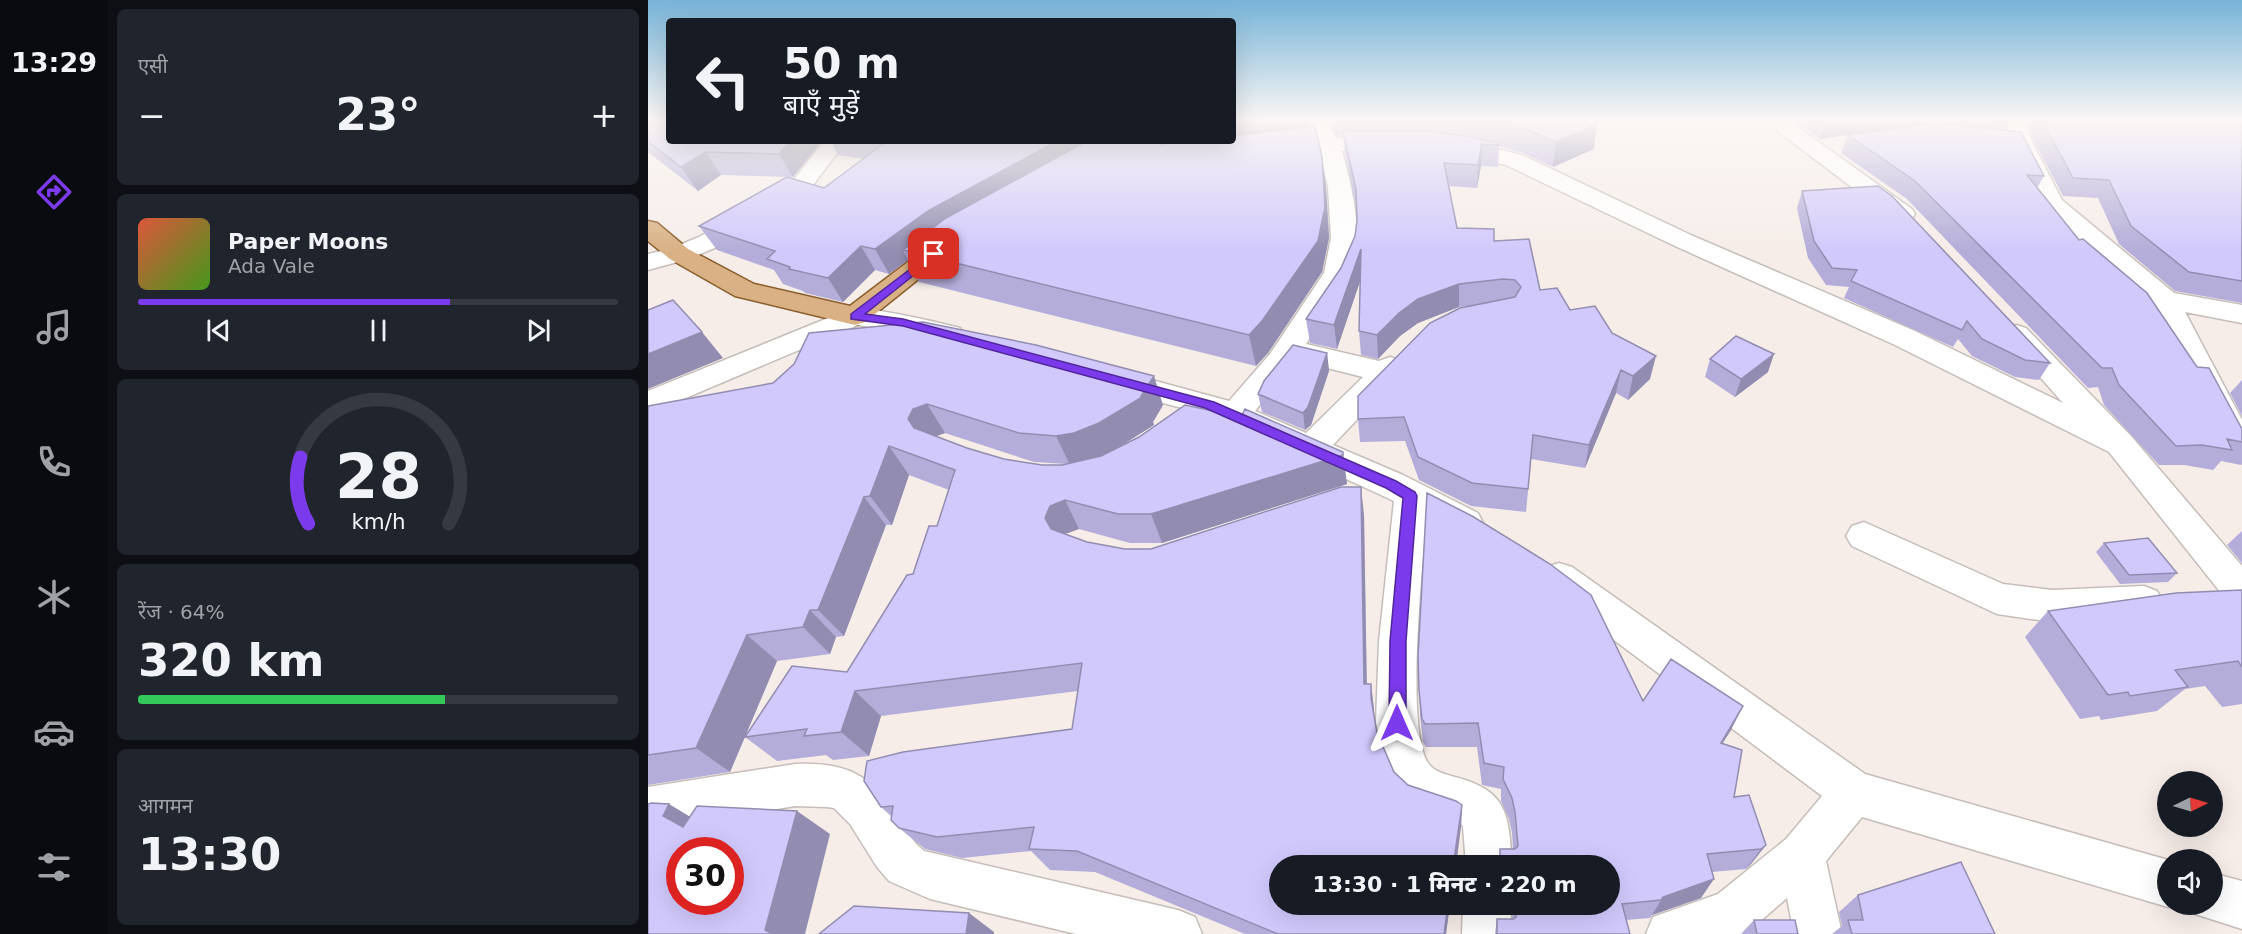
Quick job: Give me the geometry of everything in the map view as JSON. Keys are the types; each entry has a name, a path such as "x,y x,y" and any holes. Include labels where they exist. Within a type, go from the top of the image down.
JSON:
{"main road":[{"path":"648,228 679,254 745,290 855,316 950,242 970,230"}],"street":[{"path":"648,262 679,254 708,242 767,209 800,187 818,164"},
{"path":"1181,424 1222,410 1288,349 1337,273 1344,238 1340,187 1334,164"},
{"path":"1522,164 1689,243 1905,338 2120,444"},
{"path":"1838,164 1896,206 1919,232"},
{"path":"2029,164 2052,204 2165,300 2242,451"},
{"path":"2165,300 2242,314"},
{"path":"1998,315 2120,444 2242,592"},
{"path":"648,403 855,316 903,323 971,341"},
{"path":"1288,349 1395,362 1310,449"},
{"path":"1085,371 1222,410 1401,490 1514,547 1854,793 2157,881"},
{"path":"1347,499 1401,490"},
{"path":"1401,490 1397,723 1403,756 1413,779 1427,791 1468,802 1479,810 1487,825 1488,855"},
{"path":"1864,536 1997,598 2026,606 2207,599"},
{"path":"648,808 795,785 819,783 843,788 863,802 896,856 906,867 961,884 1178,934"},
{"path":"1670,934 1733,924 1802,855 1854,793"},
{"path":"1802,855 1818,934"},
{"path":"2223,900 2242,905"},
{"path":"1486,934 1487,915"}],"building":[{"path":"857,164 1015,164 928,211 875,249 861,246 828,278 789,269 790,267 767,259 775,251 699,226 787,177 824,188"},
{"path":"1046,164 1322,164 1325,207 1318,241 1262,321 1249,335 903,250 946,218"},
{"path":"1350,164 1444,164 1457,228 1494,229 1494,241 1529,239 1540,290 1557,288 1570,310 1595,306 1612,333 1656,356 1633,376 1621,370 1589,445 1533,435 1528,489 1472,483 1418,457 1404,417 1358,419 1358,396 1430,323 1460,308 1515,297 1521,287 1515,280 1503,279 1459,284 1418,299 1399,313 1377,335 1359,331 1361,249 1334,325 1306,319 1341,268 1355,236 1356,189"},
{"path":"1890,164 2038,164 2044,176 2027,175 2079,240 2083,239 2147,293 2197,367 2209,368 2242,429 2242,442 2227,439 2232,450 2202,445 2176,446 2119,385 2112,368 2102,368 1915,181"},
{"path":"2065,164 2242,164 2242,281 2189,272 2131,226 2109,180 2073,178"},
{"path":"1878,186 1892,196 2050,363 2025,360 1982,339 1967,321 1962,330 1851,281 1857,270 1832,268 1814,241 1802,191"},
{"path":"673,300 702,332 648,354 648,310"},
{"path":"923,322 1036,345 1154,376 1141,396 1144,396 1099,423 1074,433 1056,436 1019,433 927,404 913,409 908,419 914,428 1004,459 1042,465 1062,465 1101,456 1139,437 1185,405 1241,417 1245,409 1343,452 1343,455 1151,514 1118,514 1065,500 1050,506 1045,518 1051,529 1087,542 1125,549 1151,549 1341,487 1361,487 1364,684 1371,684 1377,733 1394,772 1408,785 1462,805 1455,855 1269,855 1269,915 1447,915 1444,934 1278,934 1077,851 1029,849 1034,827 937,837 899,828 891,820 893,806 881,807 864,781 867,761 903,752 1072,729 1082,663 855,691 841,732 804,736 807,729 745,737 792,666 847,672 907,575 913,574 929,526 937,526 955,470 889,446 870,496 864,497 818,610 810,610 803,627 747,635 696,748 648,755 648,406 773,383 794,364 809,333"},
{"path":"1736,336 1774,354 1741,379 1710,359"},
{"path":"1293,345 1327,353 1308,407 1303,413 1258,394 1264,381"},
{"path":"1427,493 1472,516 1550,564 1591,595 1643,701 1671,659 1743,706 1721,743 1742,750 1734,797 1749,795 1766,845 1761,849 1707,854 1714,879 1663,897 1661,900 1622,904 1630,934 1497,934 1497,919 1513,919 1516,915 1620,915 1620,855 1500,855 1500,849 1515,849 1518,846 1512,798 1503,779 1504,767 1484,763 1478,723 1425,724 1422,719 1419,691 1418,656"},
{"path":"2148,538 2177,573 2129,575 2104,543"},
{"path":"2242,590 2242,667 2238,661 2175,670 2188,687 2130,696 2128,692 2108,695 2048,611 2176,593"},
{"path":"648,804 669,804 663,816 683,827 697,806 797,811 765,930 773,934 648,934"},
{"path":"1961,862 1995,934 1852,934 1848,920 1863,920 1858,895"},
{"path":"854,906 969,913 966,934 819,934"},
{"path":"1754,920 1795,920 1798,934 1757,934"}],"route":[{"path":"934,254 855,316 903,323 1209,405 1391,484 1410,496 1398,641 1397,723"}]}
